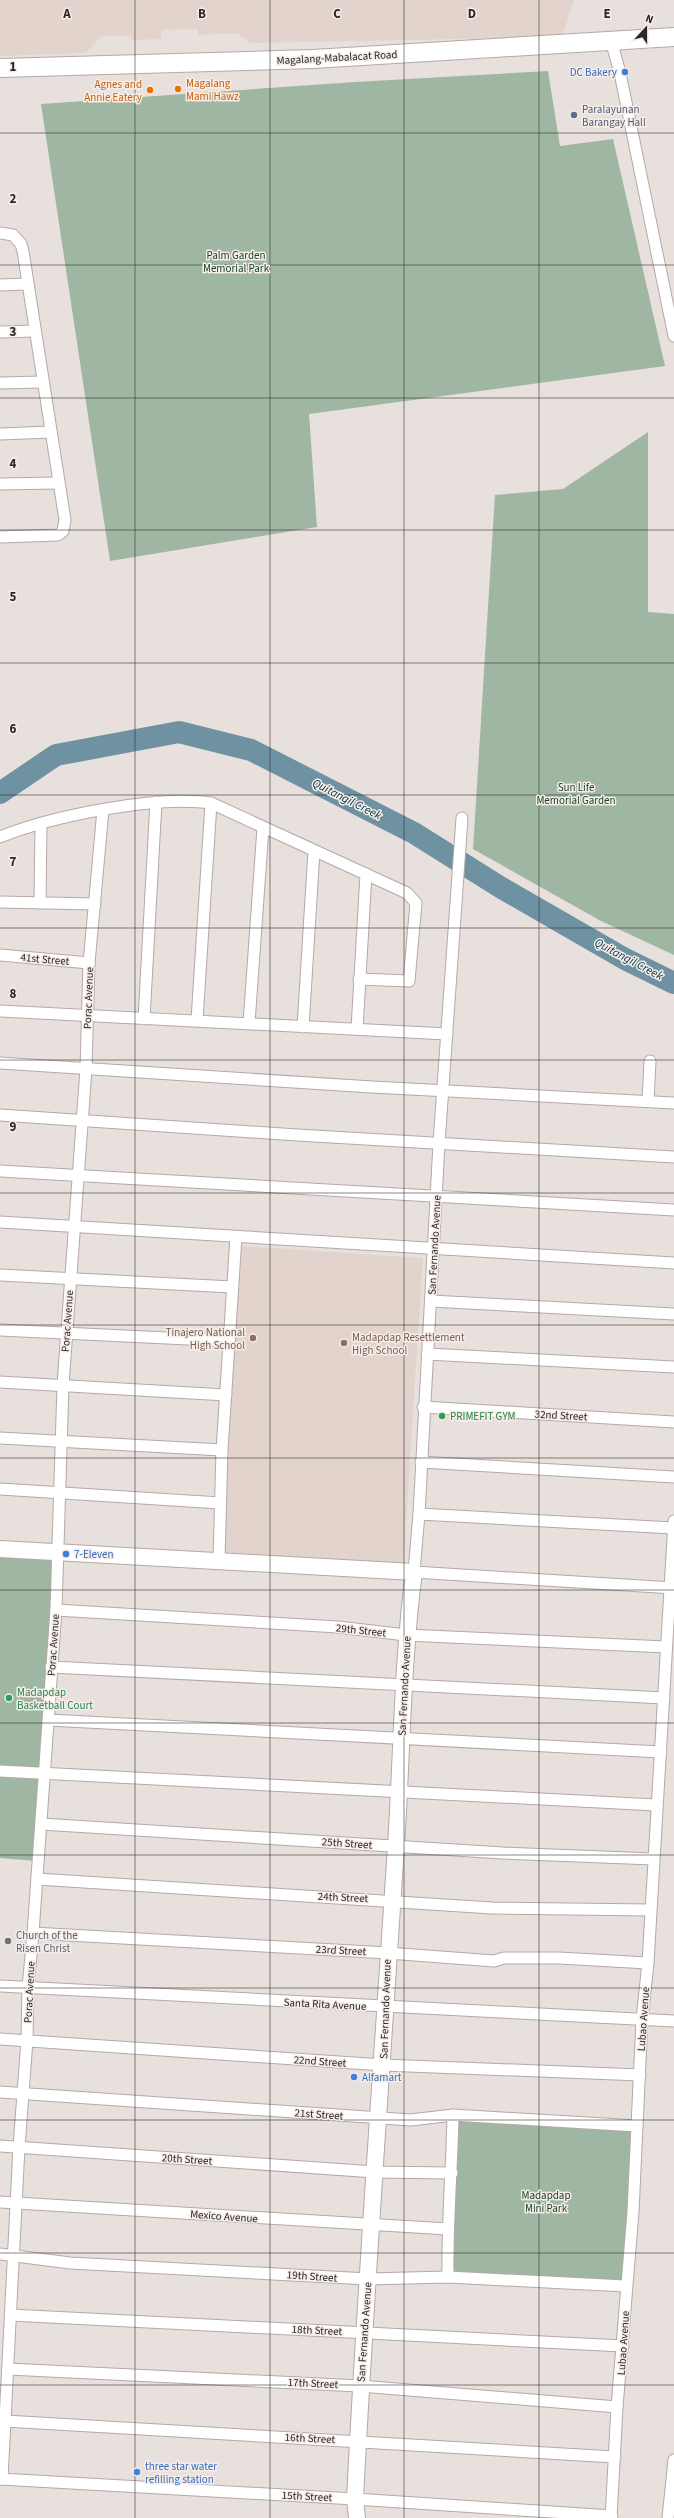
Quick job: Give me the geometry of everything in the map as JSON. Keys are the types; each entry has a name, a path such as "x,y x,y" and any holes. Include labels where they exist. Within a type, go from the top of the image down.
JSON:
{"main road":[{"name":"Magalang-Mabalacat Road","path":"0,68 313,59 674,37"},
{"path":"0,1549 414,1572"},
{"name":"San Fernando Avenue","path":"357,2518 355,2499 363,2332 383,2065 384,2007 396,1846 405,1684 406,1635 414,1572"}],"street":[{"path":"611,40 674,331"},
{"path":"0,233 13,235 21,244 65,520 61,533 50,536 0,537"},
{"path":"0,285 27,284"},
{"path":"0,332 34,331"},
{"path":"0,383 42,382"},
{"path":"0,434 51,432"},
{"path":"0,484 58,483"},
{"path":"0,837 41,824 103,810 156,802 194,801 211,803 411,895 415,900 415,909 409,981 359,979"},
{"path":"144,1019 156,802"},
{"path":"197,1020 211,803"},
{"name":"Porac Avenue","path":"1,2479 8,2369 5,2327 10,2315 17,2203 18,2147 27,2040 28,1988 42,1824 51,1667 56,1610 58,1492 63,1385 79,1175 81,1120 86,1069 89,963 103,810"},
{"name":"San Fernando Avenue","path":"414,1572 419,1514 423,1407 428,1354 439,1143 462,818"},
{"path":"40,903 41,824"},
{"path":"249,1023 263,828"},
{"path":"303,1026 314,851"},
{"path":"357,1029 366,874"},
{"path":"0,902 94,904"},
{"name":"41st Street","path":"0,955 89,963"},
{"path":"0,1010 88,1017 197,1020 447,1034"},
{"path":"648,1101 650,1061"},
{"path":"0,1063 372,1087 443,1089 674,1103"},
{"path":"0,1115 674,1157"},
{"path":"0,1171 436,1198 674,1210"},
{"path":"0,1222 433,1250 674,1263"},
{"path":"219,1560 222,1450 236,1237"},
{"path":"0,1276 232,1287"},
{"path":"431,1301 674,1314"},
{"path":"0,1330 67,1335 229,1341"},
{"path":"428,1354 674,1367"},
{"path":"0,1382 226,1395"},
{"name":"32nd Street","path":"423,1407 674,1422"},
{"path":"0,1438 222,1450"},
{"path":"421,1462 674,1476"},
{"path":"0,1489 220,1503"},
{"path":"419,1514 674,1524"},
{"name":"Lubao Avenue","path":"612,2517 617,2407 633,2212 642,2019 648,1963 656,1805 674,1524"},
{"path":"414,1572 671,1588"},
{"name":"29th Street","path":"56,1610 338,1627 406,1635 666,1647"},
{"path":"51,1667 664,1698"},
{"path":"48,1720 660,1752"},
{"path":"0,1770 45,1774 656,1805"},
{"name":"25th Street","path":"42,1824 396,1846 654,1859"},
{"name":"24th Street","path":"37,1879 392,1900 492,1908 650,1910"},
{"name":"23rd Street","path":"33,1933 388,1953 494,1961 504,1958 559,1958 648,1963"},
{"name":"Santa Rita Avenue","path":"0,1986 674,2021"},
{"name":"22nd Street","path":"0,2039 383,2065 640,2075"},
{"name":"21st Street","path":"0,2092 411,2120 453,2115 637,2126"},
{"path":"448,2277 448,2229 452,2173 453,2115"},
{"name":"20th Street","path":"0,2146 375,2172 452,2173"},
{"name":"Mexico Avenue","path":"0,2202 370,2226 448,2229"},
{"name":"19th Street","path":"0,2254 70,2263 368,2279 448,2277 626,2286"},
{"name":"18th Street","path":"10,2315 623,2346"},
{"name":"17th Street","path":"8,2369 360,2386 617,2407"},
{"name":"16th Street","path":"5,2421 358,2440 615,2457"},
{"path":"670,2514 674,2466"},
{"name":"15th Street","path":"1,2479 355,2499 612,2517"}],"shaded area":[{"path":"0,0 574,0 562,37 251,43 237,33 198,35 198,29 162,30 161,39 132,40 131,36 102,36 86,53 0,56"},
{"name":"Madapdap Resettlement High School","path":"241,1246 423,1258 403,1568 221,1556"}],"green space":[{"name":"Palm Garden Memorial Park","path":"548,71 560,146 613,139 665,366 309,414 317,527 110,561 41,104 355,82"},
{"name":"Sun Life Memorial Garden","path":"648,432 648,612 674,614 674,955 601,921 473,849 495,495 563,489"},
{"path":"0,1552 56,1556 36,1861 0,1858"},
{"name":"Madapdap Mini Park","path":"453,2115 637,2126 625,2286 448,2277"}],"waterway":[{"name":"Quitangil Creek","path":"0,793 56,755 179,732 251,750 414,833 500,887 625,959 674,983"}],"place":[{"name":"DC Bakery","path":"625,72"},
{"name":"Magalang Mami Hawz","path":"178,89"},
{"name":"Agnes and Annie Eatery","path":"150,90"},
{"name":"Paralayunan Barangay Hall","path":"574,115"},
{"name":"Tinajero National High School","path":"253,1338"},
{"name":"Madapdap Resettlement High School","path":"344,1343"},
{"name":"PRIMEFIT GYM","path":"442,1416"},
{"name":"7-Eleven","path":"66,1554"},
{"name":"Madapdap Basketball Court","path":"9,1698"},
{"name":"Church of the Risen Christ","path":"8,1941"},
{"name":"Alfamart","path":"354,2077"},
{"name":"three star water refilling station","path":"137,2472"}]}
